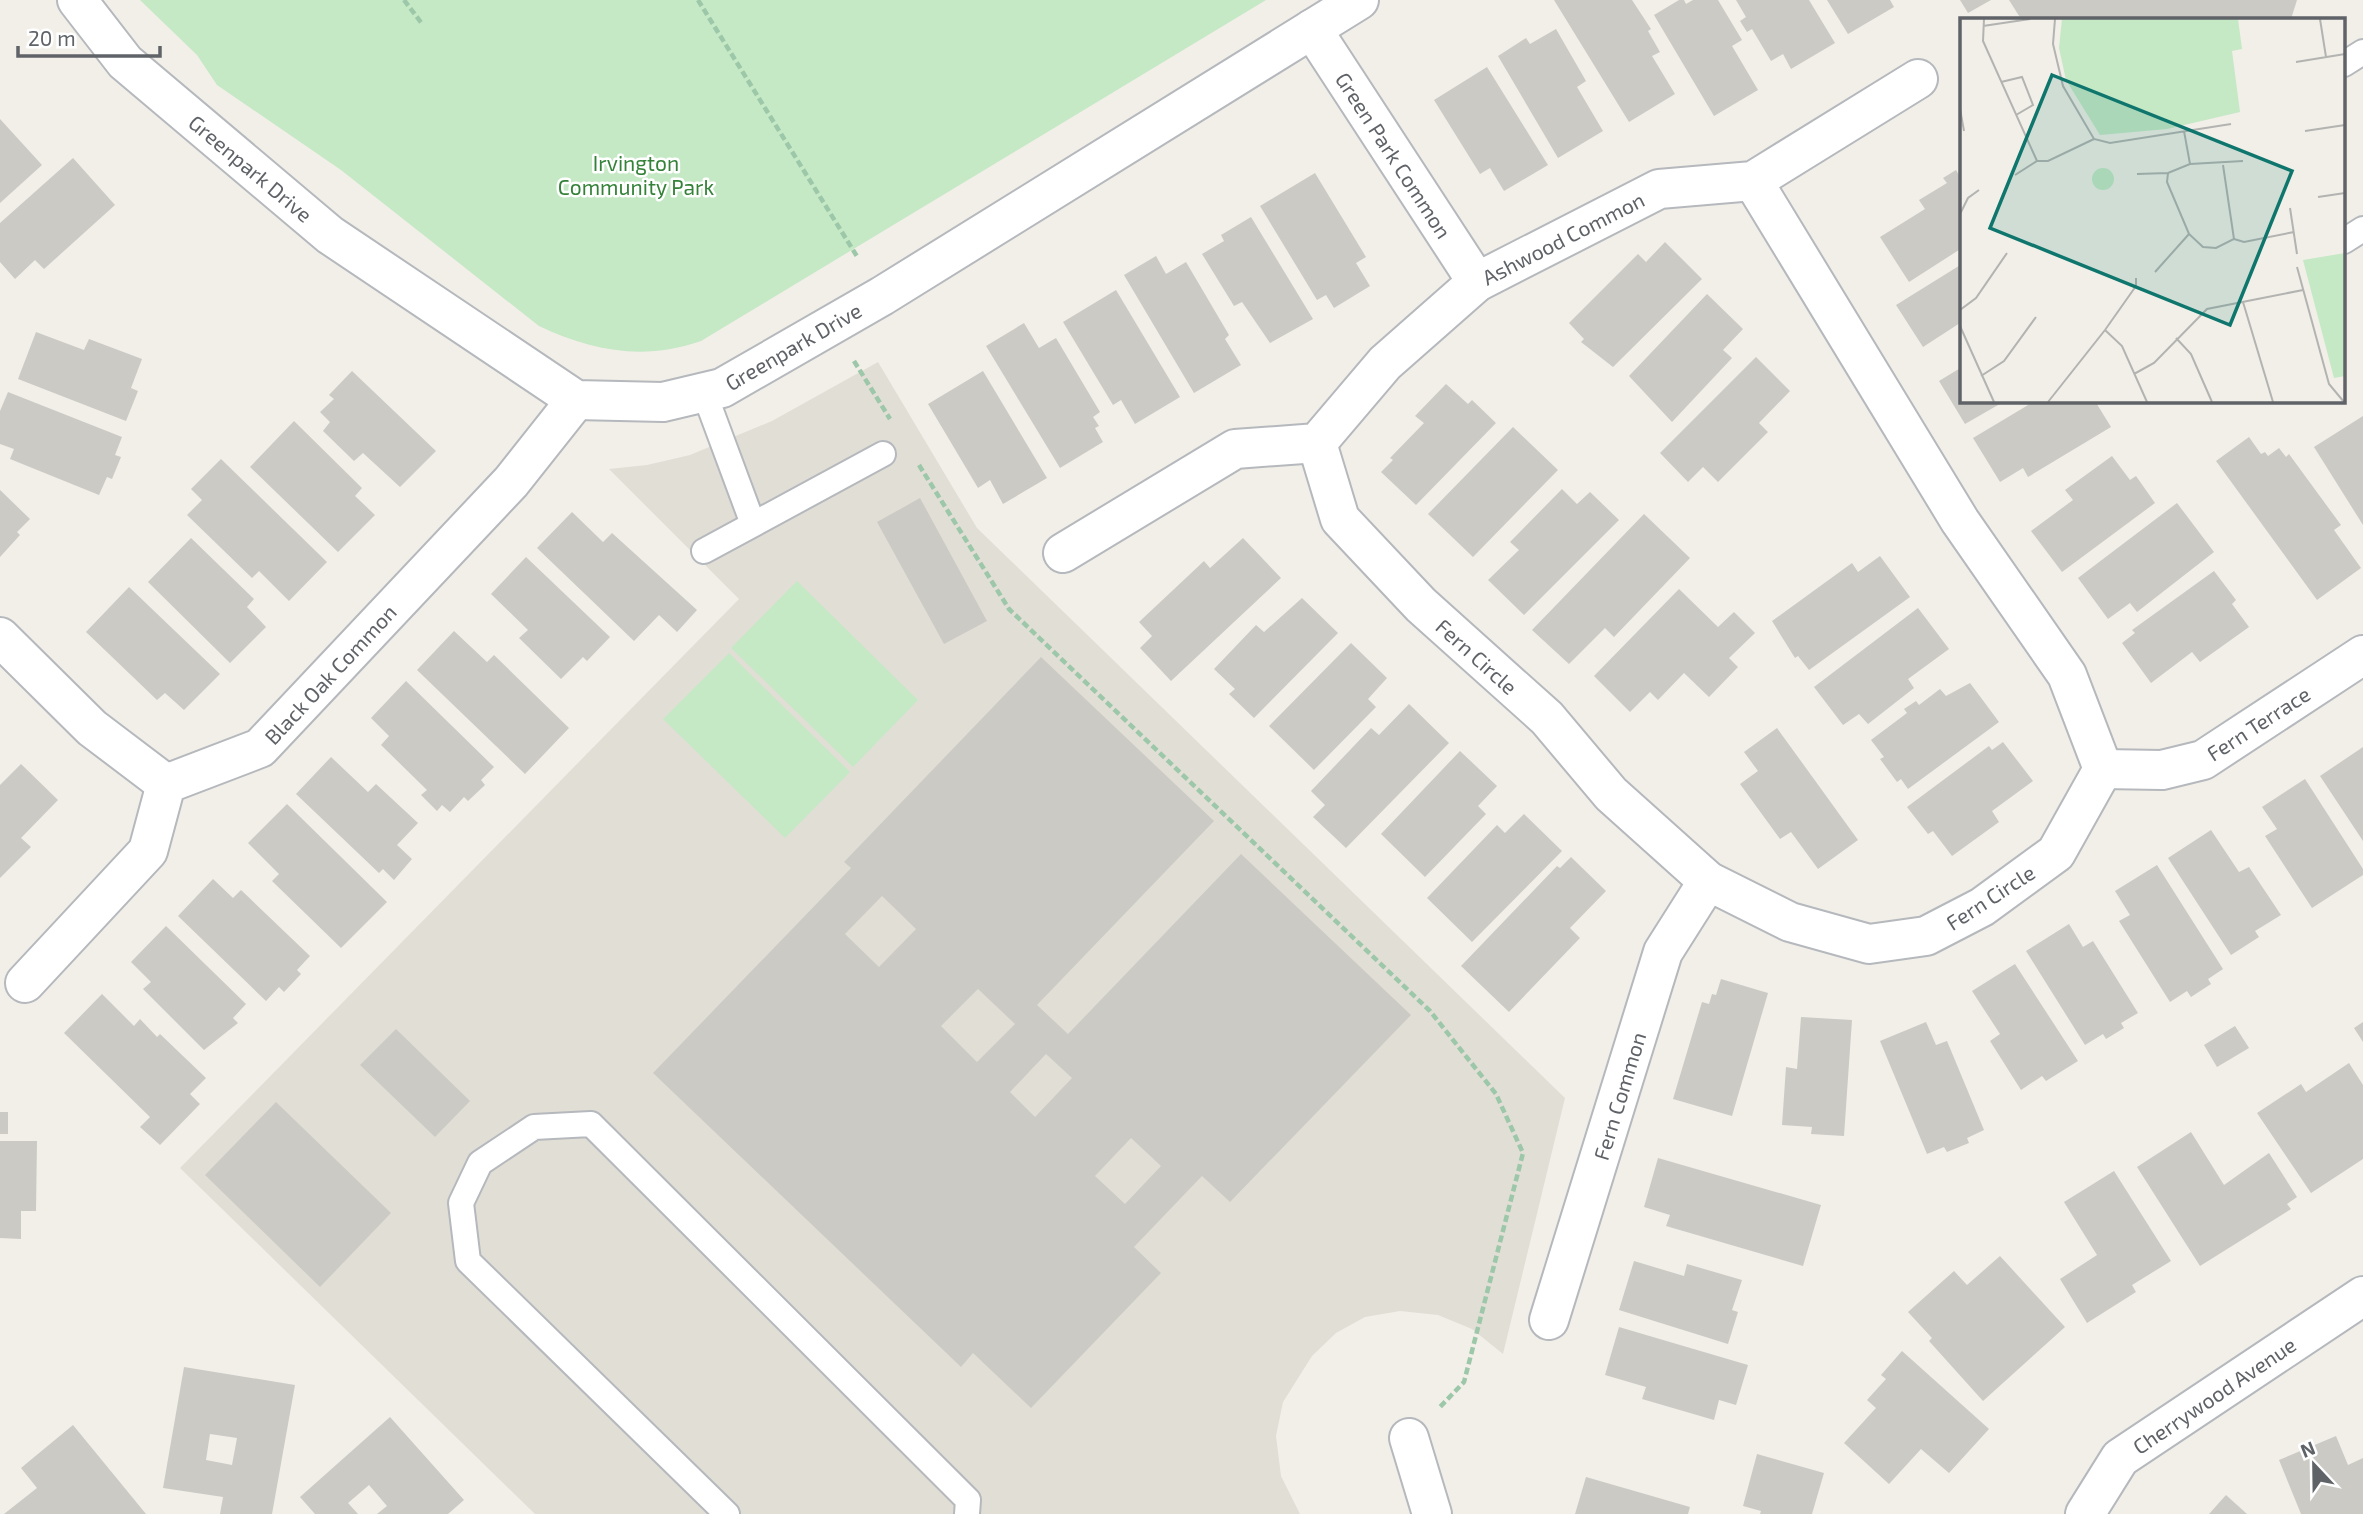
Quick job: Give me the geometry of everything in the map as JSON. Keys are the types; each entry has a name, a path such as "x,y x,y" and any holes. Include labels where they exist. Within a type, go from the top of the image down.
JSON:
{"street":[{"name":"Greenpark Drive","path":"77,0 125,62 330,235 576,400 663,402 722,388 882,296 1359,0"},
{"name":"Green Park Common","path":"1312,29 1477,282"},
{"name":"Ashwood Common","path":"1317,443 1385,363 1477,282 1659,189 1753,181 1918,79"},
{"path":"1753,181 1960,521 2067,675 2103,769"},
{"name":"Black Oak Common","path":"166,785 260,748 511,482 576,400"},
{"path":"1063,553 1235,449 1317,443"},
{"name":"Fern Circle","path":"1317,443 1340,519 1421,605 1546,718 1611,794 1708,881 1790,922 1869,944 1926,936 1982,907 2056,853 2103,769"},
{"path":"0,638 93,728 166,785 148,851 25,983"},
{"name":"Fern Terrace","path":"2103,769 2162,770 2203,760 2363,654"},
{"name":"Fern Common","path":"1549,1320 1664,952 1708,881"},
{"name":"Cherrywood Avenue","path":"2085,1514 2120,1458 2363,1297"},
{"path":"1409,1438 1432,1514"}],"lane":[{"path":"2346,63 2363,52"},
{"path":"2346,241 2363,229"},
{"path":"704,392 753,524"},
{"path":"704,551 883,454"},
{"path":"727,1514 468,1261 461,1203 480,1163 534,1128 591,1124 968,1500 967,1514"}],"path":[{"path":"404,0 423,25"},
{"path":"698,0 882,296"},
{"path":"831,325 891,420"},
{"path":"913,455 1009,609 1430,1011 1496,1094 1523,1153 1520,1167 1464,1382 1409,1438"}],"shaded area":[{"path":"878,362 977,528 1565,1098 1503,1354 1472,1329 1438,1315 1400,1311 1365,1317 1336,1333 1312,1356 1283,1402 1276,1436 1281,1476 1300,1514 535,1514 180,1168 739,599 609,469 647,465 690,455 772,421"}],"green space":[{"name":"Irvington Community Park","path":"140,0 1266,0 701,341 659,351 639,352 579,342 539,326 341,170 217,85 197,55"},
{"path":"797,581 918,700 853,767 731,648"},
{"path":"729,653 850,772 785,838 663,719"}],"building":[{"path":"1554,0 1632,0 1651,29 1648,31 1660,52 1652,56 1675,94 1629,122"},
{"path":"1679,0 1684,0 1686,4 1693,0 1718,0 1742,40 1732,46 1758,90 1714,116 1654,15"},
{"path":"1736,0 1809,0 1835,43 1791,69 1783,54 1771,61 1752,29 1747,32 1740,21 1746,17"},
{"path":"1827,0 1890,0 1894,7 1848,34"},
{"path":"1960,0 1991,0 1968,13"},
{"path":"2009,0 2297,0 2291,18 2020,18"},
{"path":"1556,29 1586,81 1577,87 1603,131 1558,158 1498,56 1526,38 1530,44"},
{"path":"1487,67 1548,165 1504,191 1490,168 1480,174 1434,100"},
{"path":"0,119 42,165 0,203"},
{"path":"73,158 115,205 44,269 35,260 15,279 0,262 0,223"},
{"path":"1956,170 1960,174 1960,249 1909,282 1880,237 1925,209 1919,200 1947,183 1943,178"},
{"path":"1315,173 1366,257 1356,263 1370,286 1334,308 1326,295 1317,300 1260,206"},
{"path":"1251,217 1313,319 1270,343 1242,302 1234,306 1202,254 1224,241 1221,235"},
{"path":"1665,242 1702,279 1613,367 1581,342 1584,339 1569,323 1638,254 1646,262"},
{"path":"1156,256 1166,274 1186,262 1229,335 1225,339 1241,365 1194,393 1124,275"},
{"path":"1960,265 1960,323 1923,347 1896,305"},
{"path":"1116,290 1180,397 1135,424 1121,400 1113,405 1063,322"},
{"path":"1707,294 1743,329 1723,350 1732,358 1672,422 1629,376"},
{"path":"1024,323 1039,348 1056,338 1100,412 1093,417 1099,426 1095,428 1103,442 1060,468 986,346"},
{"path":"36,332 84,350 89,339 142,359 131,388 138,391 126,421 18,379"},
{"path":"1756,357 1790,391 1759,423 1768,432 1718,482 1703,467 1688,482 1660,453"},
{"path":"1960,368 1960,402 2003,402 1965,424 1939,381"},
{"path":"352,371 436,451 400,487 363,453 354,461 323,431 330,422 320,412 334,399 329,395"},
{"path":"983,371 1047,478 1003,504 990,480 978,488 928,404"},
{"path":"1446,384 1468,404 1472,400 1496,423 1416,505 1381,472 1393,460 1390,458 1424,423 1415,416"},
{"path":"8,392 122,437 115,455 121,457 112,479 107,477 99,495 10,459 14,449 0,444 0,411"},
{"path":"2033,402 2096,402 2111,427 2028,477 2023,468 2000,482 1973,438"},
{"path":"2363,416 2363,525 2314,447"},
{"path":"294,421 362,488 355,496 375,515 338,552 250,467"},
{"path":"1513,427 1558,470 1473,557 1428,514"},
{"path":"2249,437 2261,454 2265,452 2268,456 2279,448 2286,457 2289,454 2341,525 2334,530 2361,568 2317,600 2216,461"},
{"path":"2112,456 2130,480 2136,476 2155,503 2062,572 2031,531 2073,500 2065,490"},
{"path":"221,459 327,562 289,601 259,571 252,578 187,515 202,500 191,489"},
{"path":"1562,489 1577,504 1590,492 1619,520 1524,615 1488,580 1519,550 1510,542"},
{"path":"0,490 30,519 17,532 20,535 0,557"},
{"path":"920,498 987,621 944,644 877,522"},
{"path":"2177,503 2214,552 2137,612 2130,603 2108,619 2078,578"},
{"path":"572,512 603,542 612,533 697,610 677,632 659,615 634,641 537,548"},
{"path":"1644,514 1690,558 1614,637 1605,628 1569,664 1532,630"},
{"path":"191,538 254,599 247,607 266,627 230,663 148,582"},
{"path":"1243,538 1281,578 1171,681 1140,648 1152,636 1139,622 1204,561 1210,568"},
{"path":"1880,556 1910,597 1809,670 1798,656 1795,658 1772,621 1852,563 1858,572"},
{"path":"526,557 610,637 587,661 583,657 561,679 519,638 528,630 491,594"},
{"path":"2214,571 2236,600 2232,604 2249,627 2200,662 2192,652 2151,683 2122,643 2135,633 2132,630"},
{"path":"129,587 220,674 184,710 165,693 157,700 86,632"},
{"path":"1679,589 1718,627 1734,612 1755,633 1729,658 1738,667 1709,697 1684,673 1658,700 1650,692 1630,712 1594,676"},
{"path":"1302,598 1338,633 1254,718 1229,694 1235,689 1214,669 1256,625 1264,632"},
{"path":"1918,608 1949,649 1908,679 1914,688 1868,724 1859,714 1843,725 1814,687"},
{"path":"454,631 487,662 494,655 569,728 525,774 417,670"},
{"path":"1351,643 1387,678 1368,699 1376,707 1314,770 1269,726"},
{"path":"1041,657 1214,821 1037,1005 1068,1034 1241,854 1411,1015 1230,1202 1202,1176 1134,1247 1161,1273 1031,1408 973,1353 961,1367 653,1073 851,868 844,862","holes":["882,896 916,929 879,967 845,934","978,989 1015,1024 977,1062 941,1026","1046,1054 1072,1078 1035,1117 1010,1092","1131,1138 1161,1166 1125,1204 1095,1176"]},
{"path":"406,681 494,767 481,780 485,785 468,801 464,797 450,812 442,805 437,811 421,795 427,790 381,745 389,736 371,718"},
{"path":"1970,683 1999,722 1908,789 1901,779 1897,782 1880,759 1884,757 1871,740 1907,713 1904,709 1916,701 1919,705 1940,689 1946,696"},
{"path":"1409,704 1449,743 1346,848 1313,817 1325,805 1311,791 1371,728 1379,735"},
{"path":"1777,728 1858,840 1818,869 1791,832 1780,839 1740,784 1758,771 1744,752"},
{"path":"2003,742 2033,781 1992,811 1999,822 1952,856 1933,831 1928,834 1907,807 1989,746 1992,750"},
{"path":"2363,747 2363,841 2320,776"},
{"path":"1460,751 1497,786 1478,806 1486,814 1425,877 1381,834"},
{"path":"331,757 368,792 376,784 418,823 397,845 412,859 394,880 383,869 379,873 296,794"},
{"path":"21,764 58,800 21,838 31,847 0,878 0,785"},
{"path":"2305,779 2363,869 2363,875 2312,908 2265,836 2277,829 2262,807"},
{"path":"287,804 387,902 341,948 272,881 279,874 248,843"},
{"path":"1524,814 1562,851 1472,942 1427,898 1497,825 1505,833"},
{"path":"2211,830 2239,872 2249,867 2281,915 2255,931 2259,937 2231,955 2168,858"},
{"path":"1571,857 1606,891 1570,928 1580,938 1509,1012 1461,966 1557,866 1560,868"},
{"path":"2157,865 2223,969 2208,979 2211,984 2191,997 2187,991 2170,1002 2119,921 2130,915 2115,891"},
{"path":"213,879 233,898 241,890 310,956 297,970 301,974 284,992 279,987 266,1001 178,916"},
{"path":"2069,924 2083,947 2093,941 2138,1013 2121,1023 2124,1028 2106,1039 2103,1034 2085,1045 2026,951"},
{"path":"166,926 246,1004 233,1018 238,1023 204,1050 143,989 151,982 131,962"},
{"path":"2015,964 2078,1061 2046,1081 2042,1076 2021,1090 1990,1041 2000,1034 1972,991"},
{"path":"1721,979 1768,993 1732,1116 1673,1099 1702,1002 1709,1004 1712,994 1716,995"},
{"path":"102,994 134,1026 140,1019 157,1037 160,1034 206,1078 190,1094 200,1104 160,1145 140,1127 150,1117 64,1033"},
{"path":"1801,1017 1852,1020 1844,1136 1811,1134 1812,1127 1782,1125 1786,1067 1797,1069"},
{"path":"1926,1022 1936,1045 1947,1041 1984,1130 1967,1138 1969,1143 1947,1152 1944,1147 1927,1154 1880,1041"},
{"path":"2363,1022 2363,1042 2354,1028"},
{"path":"2235,1026 2249,1048 2217,1067 2204,1045"},
{"path":"396,1029 470,1101 435,1137 360,1065"},
{"path":"2349,1063 2363,1085 2363,1159 2311,1193 2257,1113 2301,1084 2306,1092"},
{"path":"276,1102 391,1213 320,1287 205,1175"},
{"path":"0,1112 8,1112 8,1134 0,1134"},
{"path":"2191,1132 2224,1185 2269,1153 2297,1197 2287,1204 2291,1209 2200,1266 2137,1167"},
{"path":"0,1141 37,1141 36,1211 21,1211 21,1239 0,1238"},
{"path":"1658,1158 1821,1205 1803,1266 1666,1226 1670,1215 1644,1207"},
{"path":"2114,1171 2171,1261 2132,1285 2136,1292 2087,1323 2060,1279 2097,1255 2064,1202"},
{"path":"2000,1256 2065,1327 1983,1401 1929,1341 1932,1338 1908,1312 1954,1271 1967,1285"},
{"path":"1634,1261 1684,1276 1687,1264 1742,1280 1732,1310 1738,1312 1728,1344 1619,1310"},
{"path":"1619,1327 1748,1365 1736,1405 1719,1400 1714,1420 1642,1399 1646,1387 1605,1375"},
{"path":"1902,1351 1989,1429 1949,1473 1921,1449 1889,1484 1844,1443 1876,1408 1867,1400 1886,1379 1881,1375"},
{"path":"184,1367 295,1385 272,1514 220,1514 223,1497 163,1488","holes":["210,1434 237,1438 232,1465 206,1460"]},
{"path":"390,1417 464,1500 448,1514 377,1514 387,1506 369,1485 348,1503 358,1514 315,1514 300,1497"},
{"path":"73,1425 146,1514 4,1514 37,1488 21,1468"},
{"path":"2336,1436 2348,1465 2363,1458 2363,1514 2301,1514 2279,1460"},
{"path":"1757,1454 1824,1473 1812,1514 1760,1514 1761,1511 1743,1506"},
{"path":"1586,1477 1690,1507 1688,1514 1575,1514"},
{"path":"2226,1495 2247,1514 2209,1514"}]}
